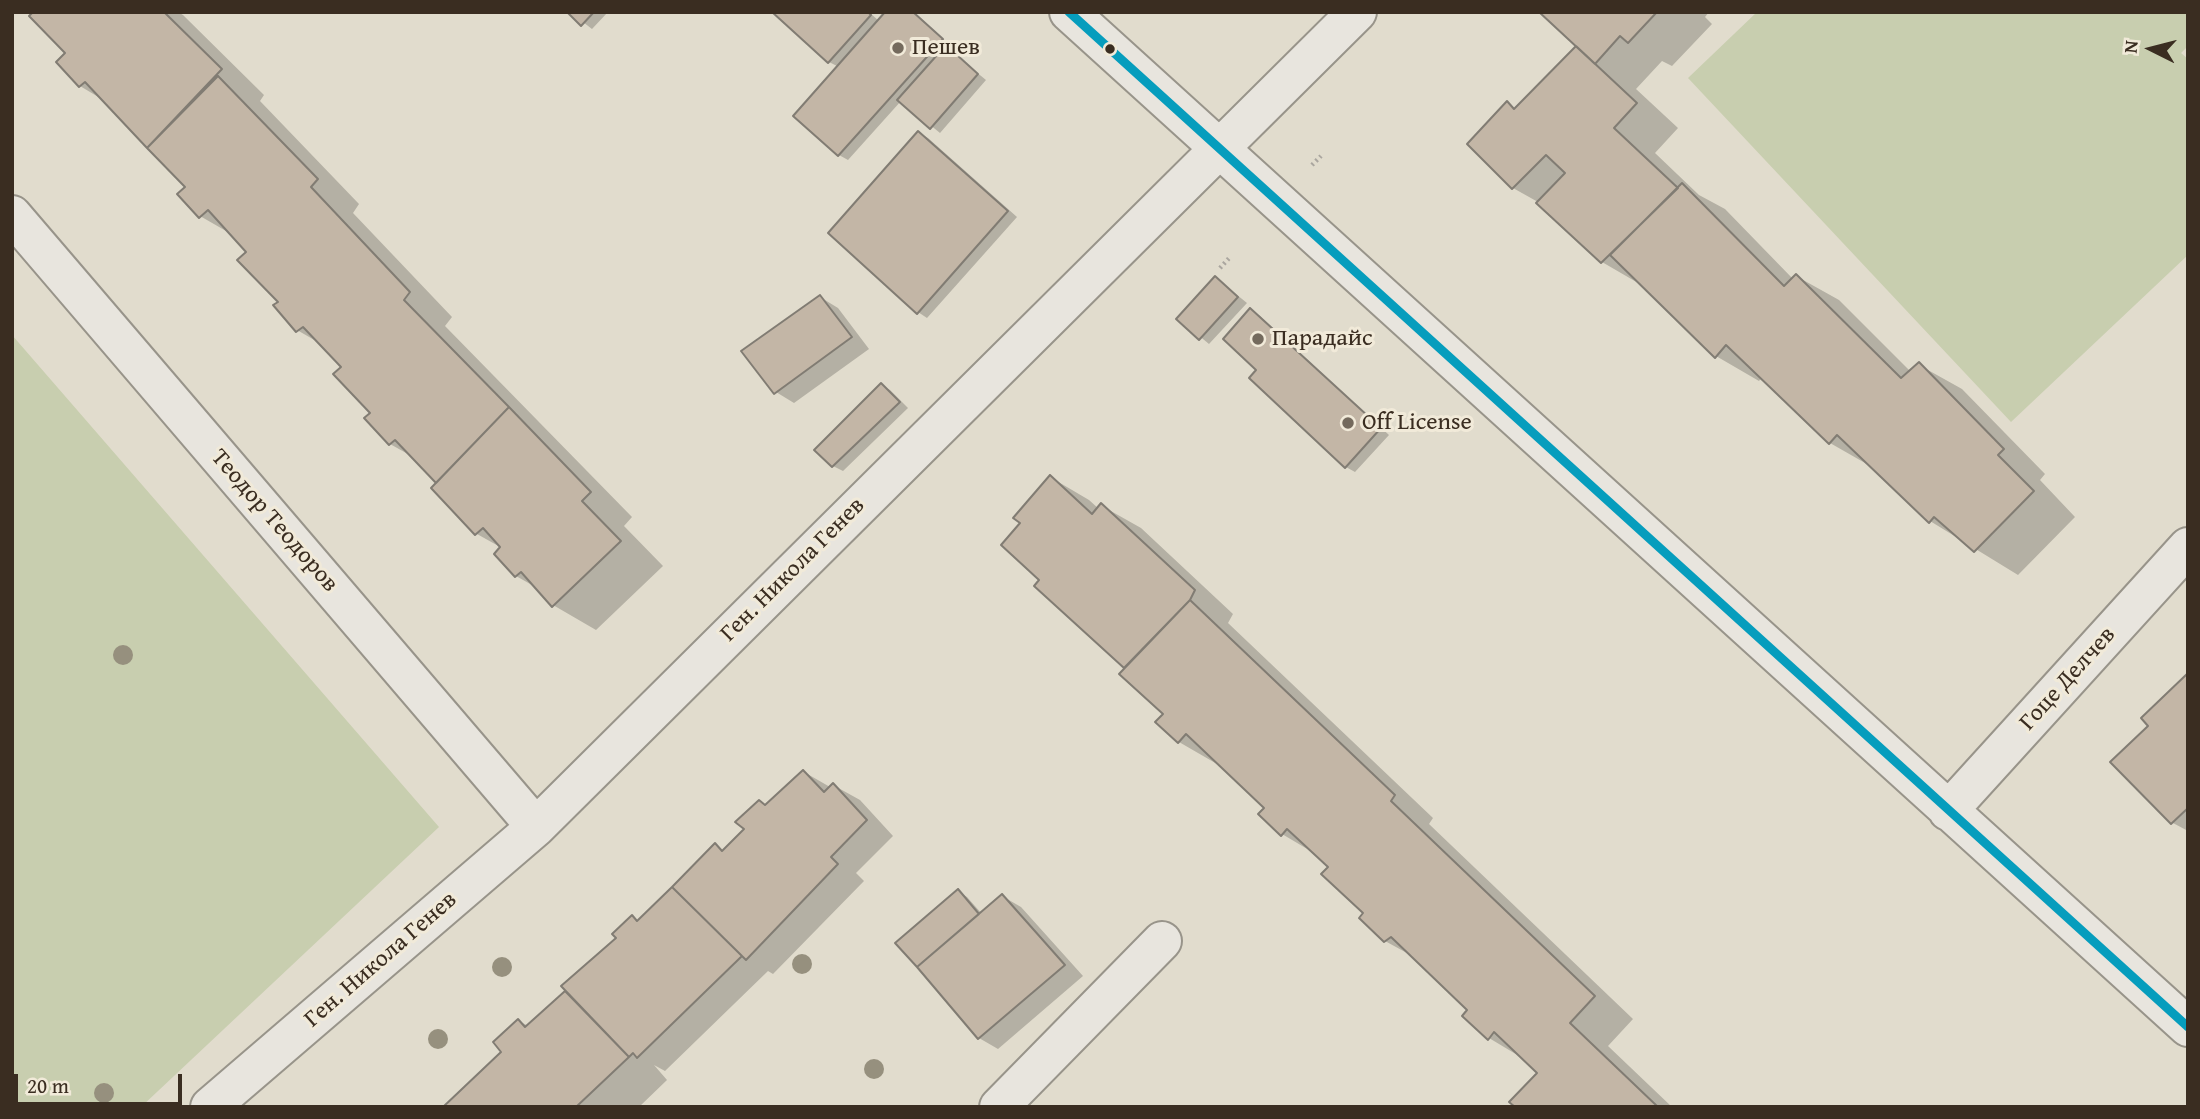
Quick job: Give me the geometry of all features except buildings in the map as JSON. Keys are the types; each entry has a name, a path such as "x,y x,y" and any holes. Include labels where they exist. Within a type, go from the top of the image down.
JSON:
{"street":[{"path":"1069,12 2188,1027"},
{"name":"Ген. Никола Генев","path":"210,1107 536,827 1356,12"},
{"name":"Теодор Теодоров","path":"12,215 536,827"},
{"name":"Гоце Делчев","path":"1948,811 2188,547"},
{"path":"999,1107 1162,941"}],"path":[{"path":"1308,169 1321,156"},
{"path":"1220,268 1231,256"}],"green space":[{"path":"1757,12 2188,12 2188,46 2181,53 2188,59 2188,255 2011,422 1688,78"},
{"path":"12,335 439,827 141,1107 12,1107"}],"transit line":[{"path":"1069,12 2188,1027"}],"place":[{"name":"Пешев","path":"898,48"},
{"name":"Парадайс","path":"1258,339"},
{"name":"Off License","path":"1348,423"}]}
